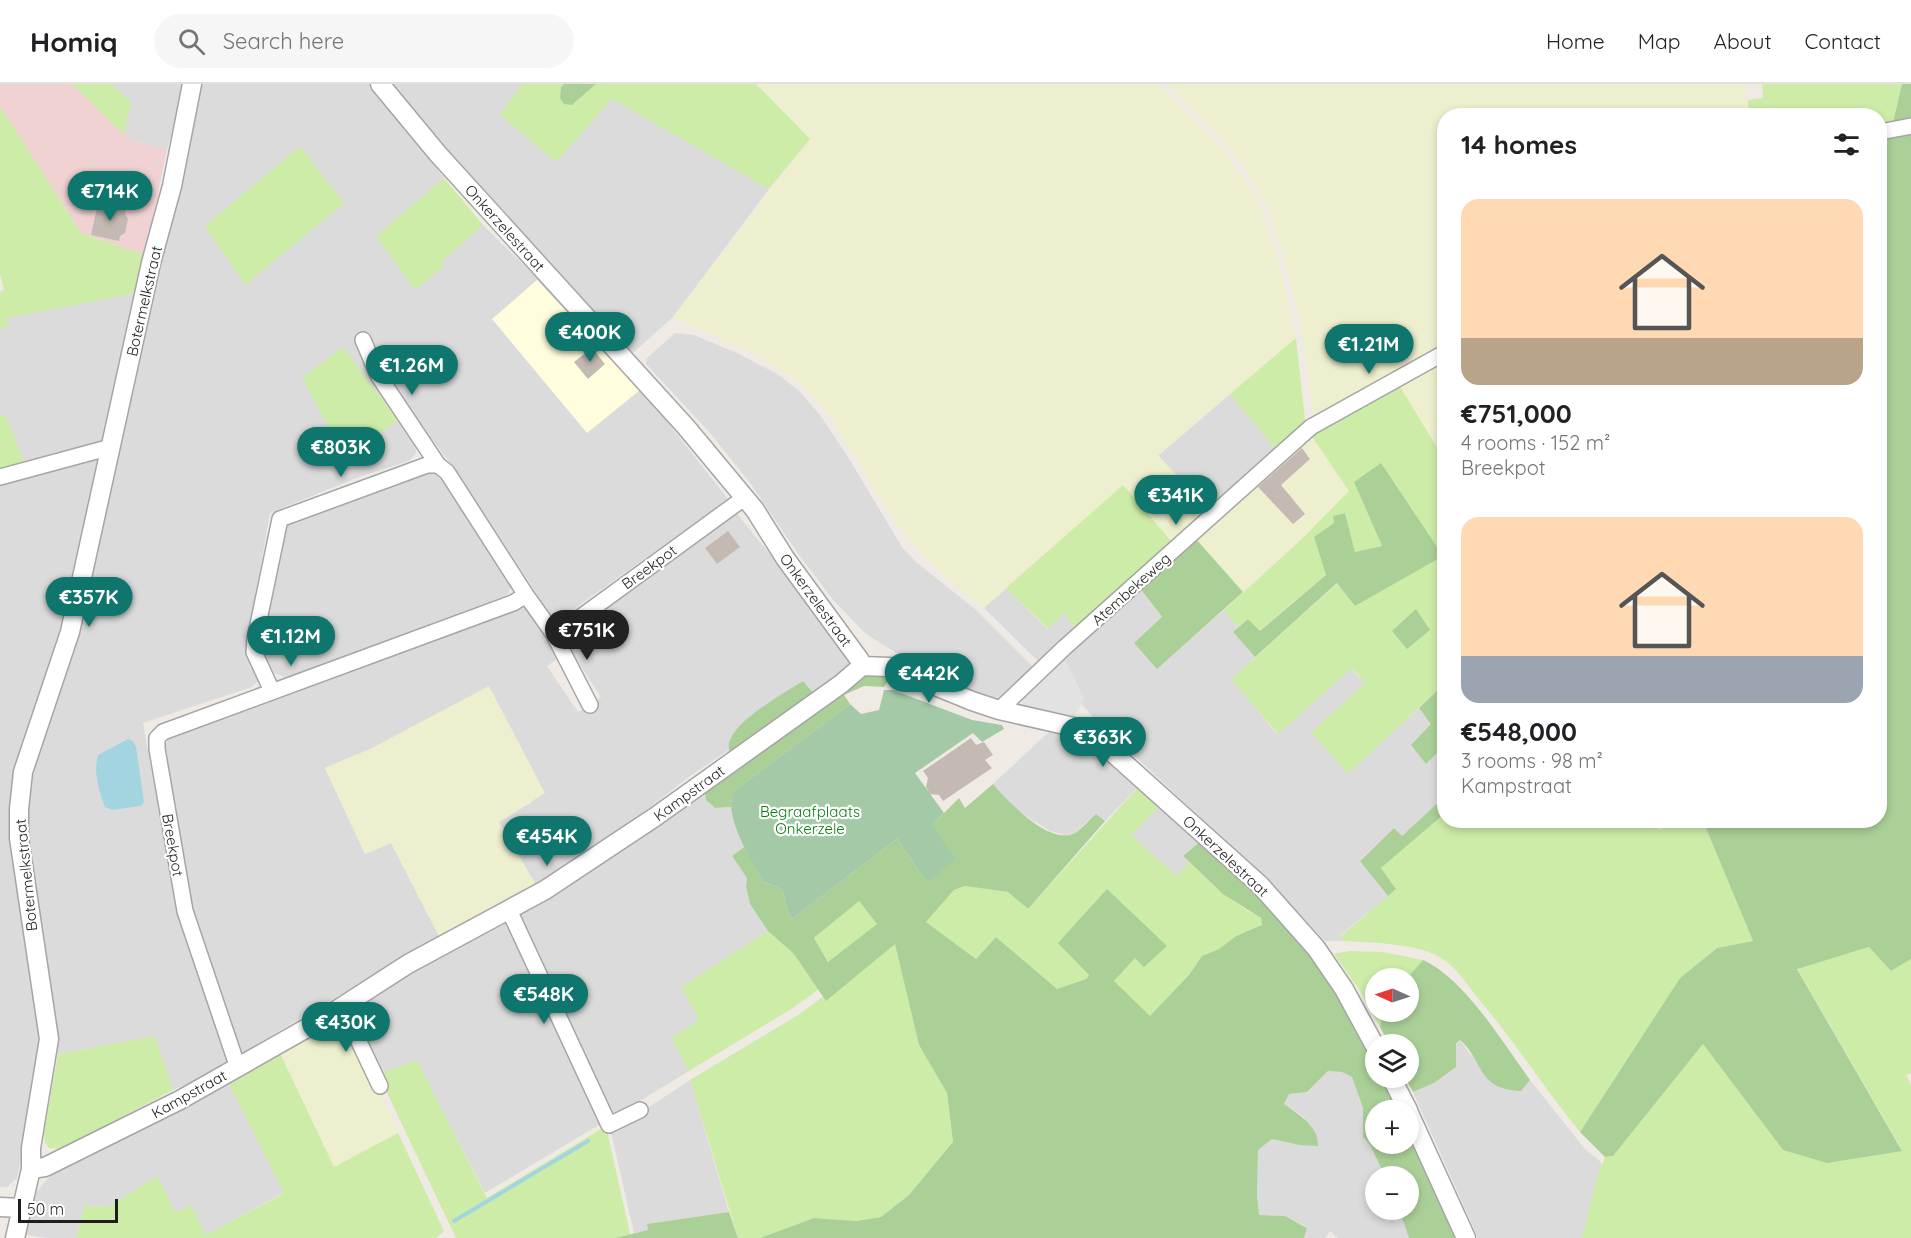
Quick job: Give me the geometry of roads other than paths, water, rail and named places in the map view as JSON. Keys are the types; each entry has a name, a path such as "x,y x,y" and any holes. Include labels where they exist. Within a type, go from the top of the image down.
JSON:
{"street":[{"name":"Botermelkstraat","path":"15,1238 31,1169 31,1148 49,1039 19,838 23,772 70,632 151,263 172,186 192,84"},
{"name":"Onkerzelestraat","path":"380,84 438,154 686,427 768,529 785,558 862,666 889,667 999,710 1078,729 1094,736 1260,885 1316,948 1344,989 1368,1034"},
{"path":"1887,131 1911,126"},
{"path":"363,339 378,375 438,465 447,472 553,633 590,705"},
{"name":"Atembekeweg","path":"999,710 1040,670 1311,427 1437,357"},
{"path":"0,477 111,447"},
{"path":"272,691 254,652 280,519 427,465 438,465"},
{"name":"Breekpot","path":"553,633 563,630 744,498"},
{"name":"Breekpot","path":"238,1068 185,911 157,738 163,732 410,642 513,603 526,595"},
{"name":"Kampstraat","path":"31,1169 45,1167 132,1126 238,1068 408,964 509,910 584,865 858,672 862,666"},
{"path":"509,910 609,1125 640,1110"},
{"path":"342,1006 380,1086"},
{"path":"1419,1135 1466,1238"},
{"path":"0,1207 21,1209"}],"water":[{"path":"128,739 133,741 136,747 144,802 141,806 112,810 105,807 97,781 98,755"}],"waterway":[{"path":"454,1221 588,1141"}],"park label":[{"name":"Begraafplaats Onkerzele","path":"810,820"}]}
